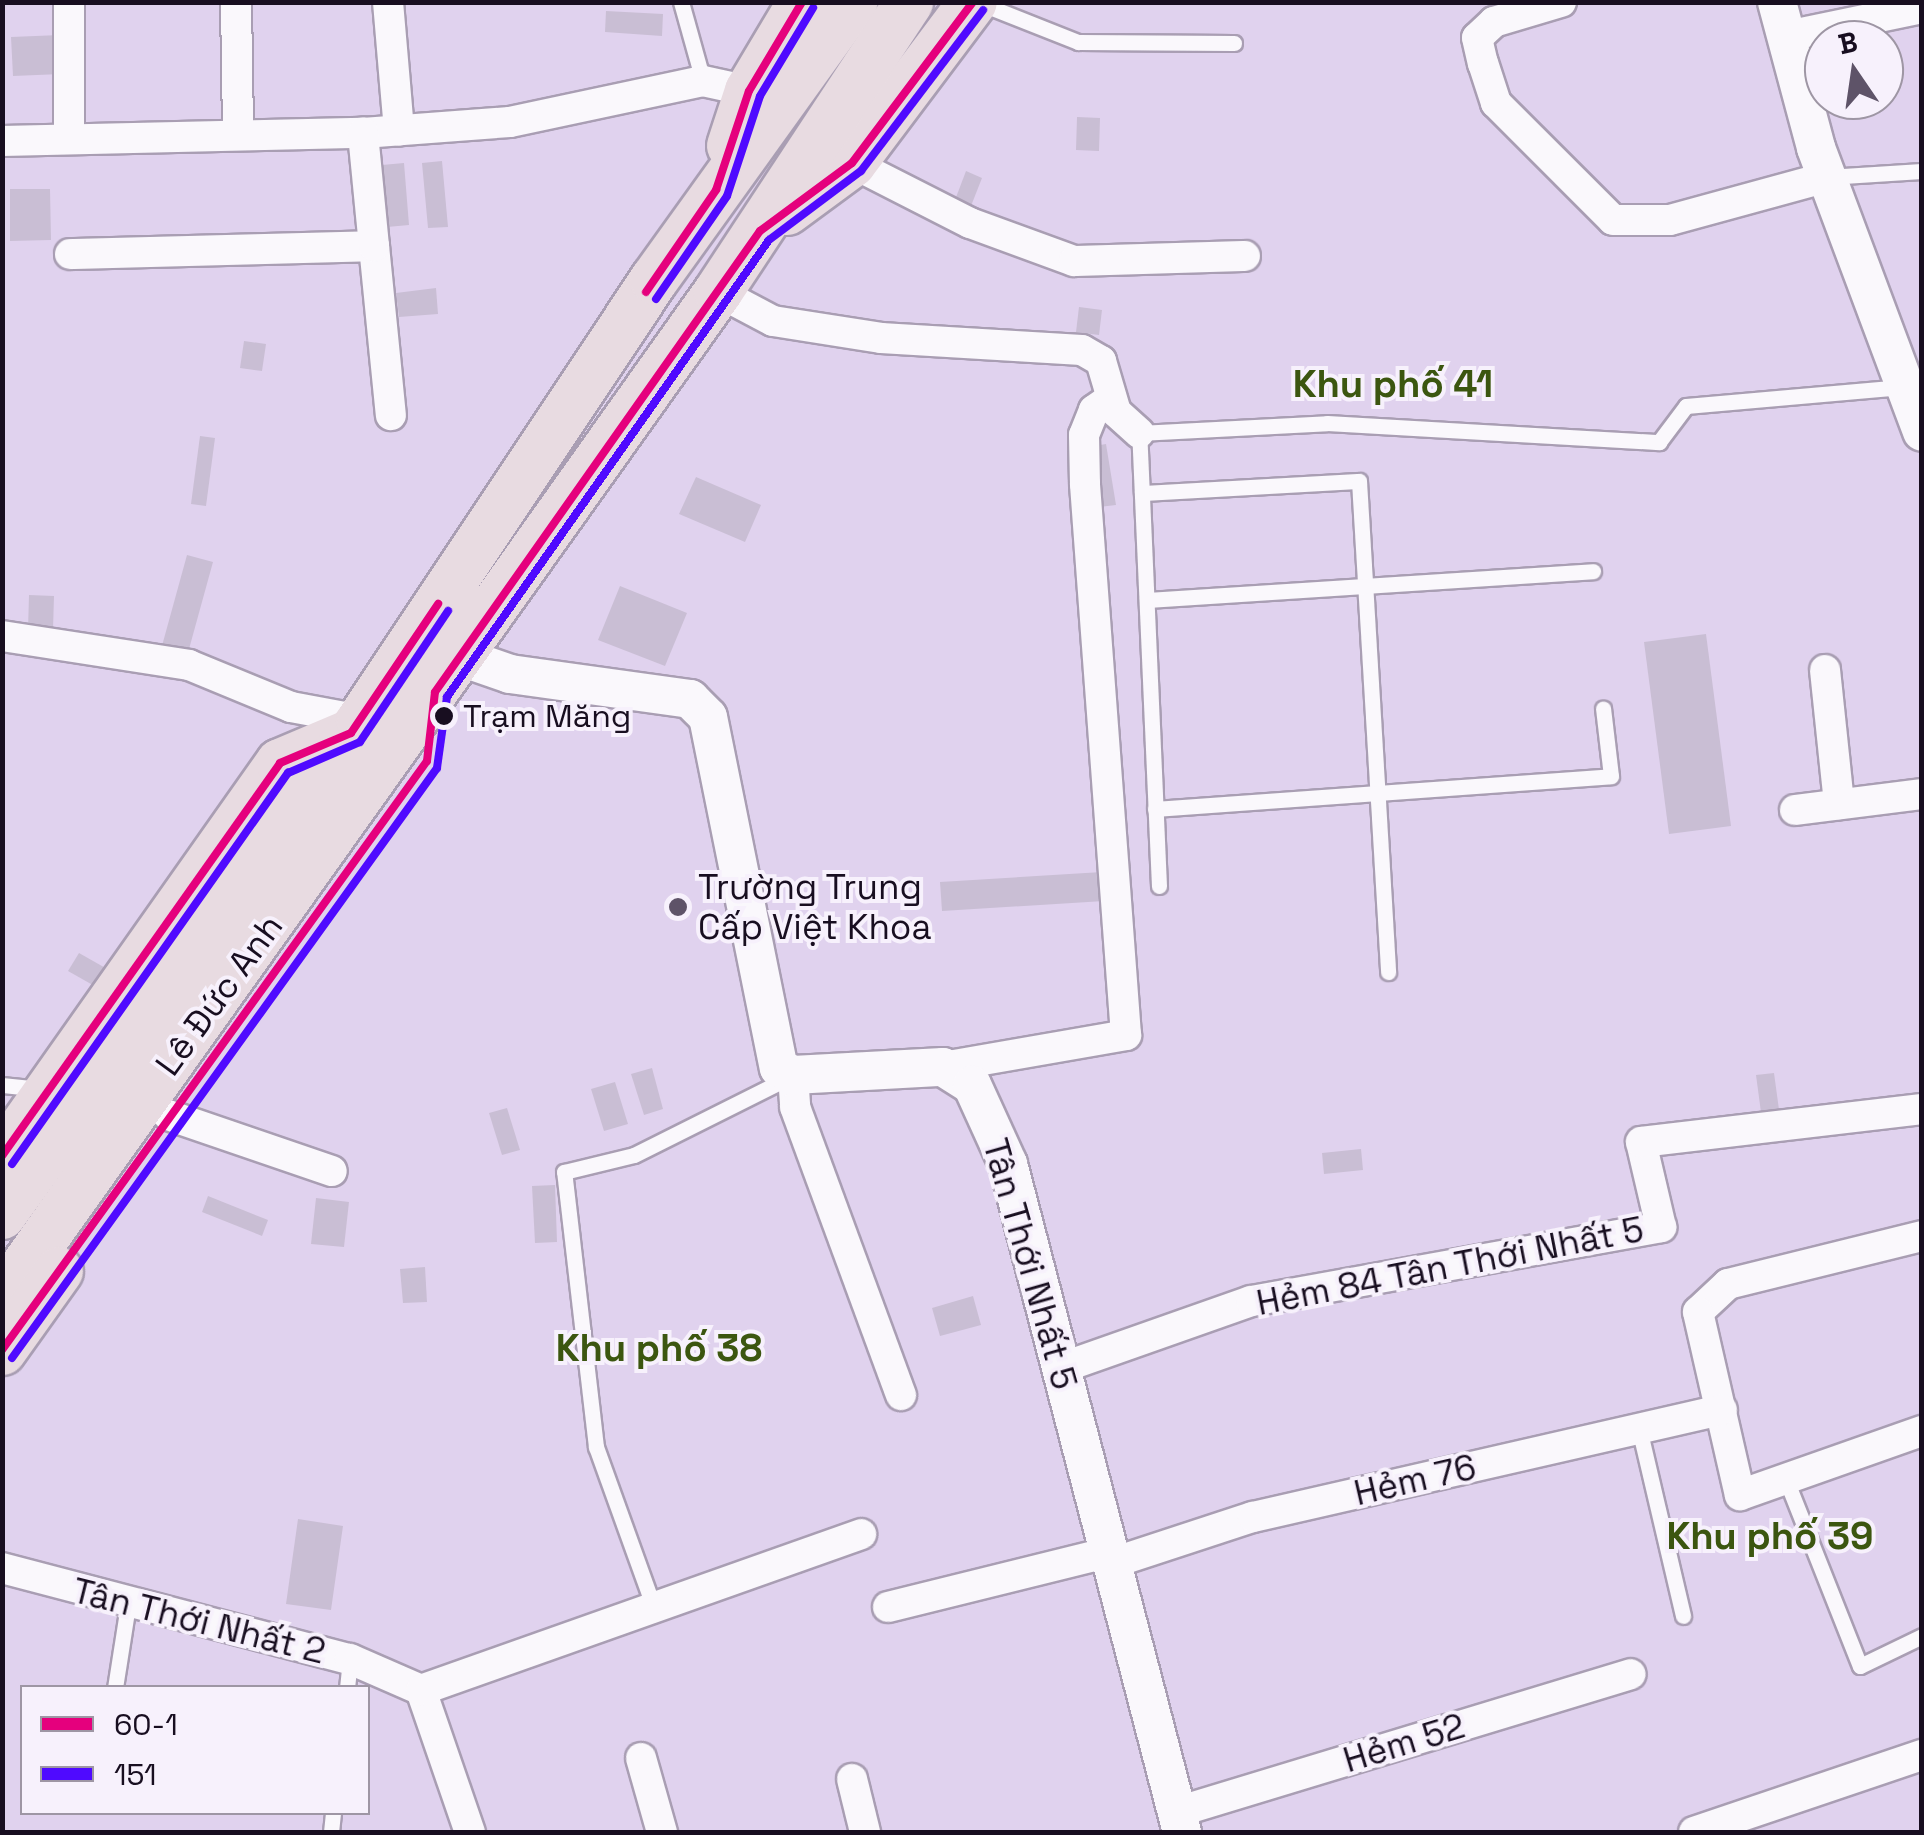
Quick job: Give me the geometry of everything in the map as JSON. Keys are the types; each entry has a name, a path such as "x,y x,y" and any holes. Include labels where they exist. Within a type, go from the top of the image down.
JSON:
{"highway":[{"name":"Lê Đức Anh","path":"760,231 852,162 975,2"},
{"name":"Lê Đức Anh","path":"716,190 749,92 859,12"},
{"name":"Lê Đức Anh","path":"2,1215 356,726 716,190 859,12"},
{"name":"Lê Đức Anh","path":"2,1298 760,231 859,12"},
{"name":"Lê Đức Anh","path":"2,1351 426,761 448,675"},
{"path":"2,1157 280,762 356,726"}],"street":[{"path":"69,2 69,139"},
{"path":"236,2 238,131"},
{"path":"388,2 399,130"},
{"path":"1561,2 1494,22 1478,38 1483,63 1496,102 1612,220 1670,220 1827,176"},
{"path":"1922,8 1782,19 1827,176 1922,432"},
{"path":"2,141 238,131 363,134 510,122 703,81 749,92"},
{"path":"363,134 391,415"},
{"path":"852,162 970,224 1074,261 1245,256"},
{"path":"70,254 374,246"},
{"path":"718,292 773,321 881,338 1082,350 1100,361 1111,398 1139,432"},
{"path":"448,675 510,674 652,688 690,698 708,717 778,1068 793,1075 943,1066 1126,1035 1085,484 1084,435 1094,410 1111,398"},
{"path":"2,636 189,665 291,707 356,726"},
{"path":"1825,670 1839,804"},
{"path":"1796,810 1922,794"},
{"name":"Tân Thới Nhất 5","path":"943,1066 972,1085 1008,1164 1180,1822"},
{"path":"793,1075 796,1107 901,1395"},
{"name":"Hẻm 84 Tân Thới Nhất 5","path":"1061,1368 1251,1301 1661,1227 1640,1142 1922,1109"},
{"path":"168,1115 332,1171"},
{"path":"1922,1236 1728,1284 1698,1312 1740,1495 1787,1482 1922,1431"},
{"name":"Hẻm 76","path":"888,1607 1111,1558 1253,1516 1722,1410"},
{"path":"470,1832 421,1690 861,1534"},
{"name":"Tân Thới Nhất 2","path":"2,1568 349,1674 421,1690"},
{"name":"Hẻm 52","path":"1180,1822 1630,1674"},
{"path":"1694,1832 1922,1755"},
{"path":"641,1758 662,1832"},
{"path":"852,1779 865,1832"}],"lane":[{"path":"681,2 703,81"},
{"path":"975,2 1078,42 1234,44"},
{"path":"1827,176 1922,171"},
{"path":"1159,886 1139,432 1327,424 1659,442 1686,406 1904,387"},
{"path":"1142,493 1359,481 1388,972"},
{"path":"1146,600 1365,582 1593,571"},
{"path":"1156,809 1378,796 1611,776 1603,708"},
{"path":"654,1608 596,1447 564,1172 634,1155 793,1075"},
{"path":"2,1085 49,1091"},
{"path":"1640,1428 1683,1616"},
{"path":"1787,1482 1860,1666 1922,1636"},
{"path":"115,1685 128,1605"}],"building":[{"path":"606,11 663,14 662,36 605,32"},
{"path":"60,35 61,74 13,76 11,37"},
{"path":"1077,117 1100,118 1099,151 1076,150"},
{"path":"442,161 448,227 428,228 422,163"},
{"path":"404,163 409,225 387,227 382,165"},
{"path":"966,171 982,178 971,206 955,200"},
{"path":"10,189 50,189 51,240 10,241"},
{"path":"436,288 438,314 399,317 396,293"},
{"path":"1079,307 1102,310 1099,335 1076,332"},
{"path":"244,341 266,344 262,371 240,368"},
{"path":"200,436 215,438 206,506 191,504"},
{"path":"1106,444 1116,505 1099,507 1089,447"},
{"path":"696,477 761,505 745,542 679,514"},
{"path":"187,555 213,562 186,660 160,653"},
{"path":"620,586 687,613 665,666 598,640"},
{"path":"29,595 54,596 53,630 28,630"},
{"path":"1706,634 1731,826 1669,834 1644,642"},
{"path":"1102,872 1104,901 942,911 940,882"},
{"path":"79,953 109,970 98,988 68,971"},
{"path":"652,1068 663,1109 644,1115 631,1074"},
{"path":"1774,1073 1780,1117 1762,1120 1756,1075"},
{"path":"615,1082 628,1124 604,1131 591,1089"},
{"path":"507,1108 520,1150 502,1155 489,1113"},
{"path":"1361,1149 1363,1170 1324,1174 1322,1153"},
{"path":"555,1185 557,1242 535,1243 532,1186"},
{"path":"208,1196 268,1220 262,1236 202,1212"},
{"path":"316,1198 349,1202 344,1247 311,1244"},
{"path":"425,1267 427,1302 403,1303 400,1269"},
{"path":"973,1296 981,1325 940,1336 932,1308"},
{"path":"298,1519 343,1526 331,1610 286,1604"}],"transit line":[{"name":"60-1","path":"646,292 716,190 749,91 802,2"},
{"name":"60-1","path":"2,1350 427,761 435,692 760,231 852,163 973,2"},
{"name":"151","path":"656,299 727,196 760,96 813,8"},
{"name":"151","path":"12,1358 437,768 447,697 769,240 861,171 983,10"},
{"name":"60-1","path":"2,1156 280,763 351,733 438,604"},
{"name":"151","path":"12,1164 288,773 360,742 448,611"}],"place":[{"name":"Trạm Măng","path":"444,716"},
{"name":"Trường Trung Cấp Việt Khoa","path":"678,907"}],"district":[{"name":"Khu phố 41","path":"1393,385"},
{"name":"Khu phố 38","path":"659,1349"},
{"name":"Khu phố 39","path":"1770,1537"}]}
